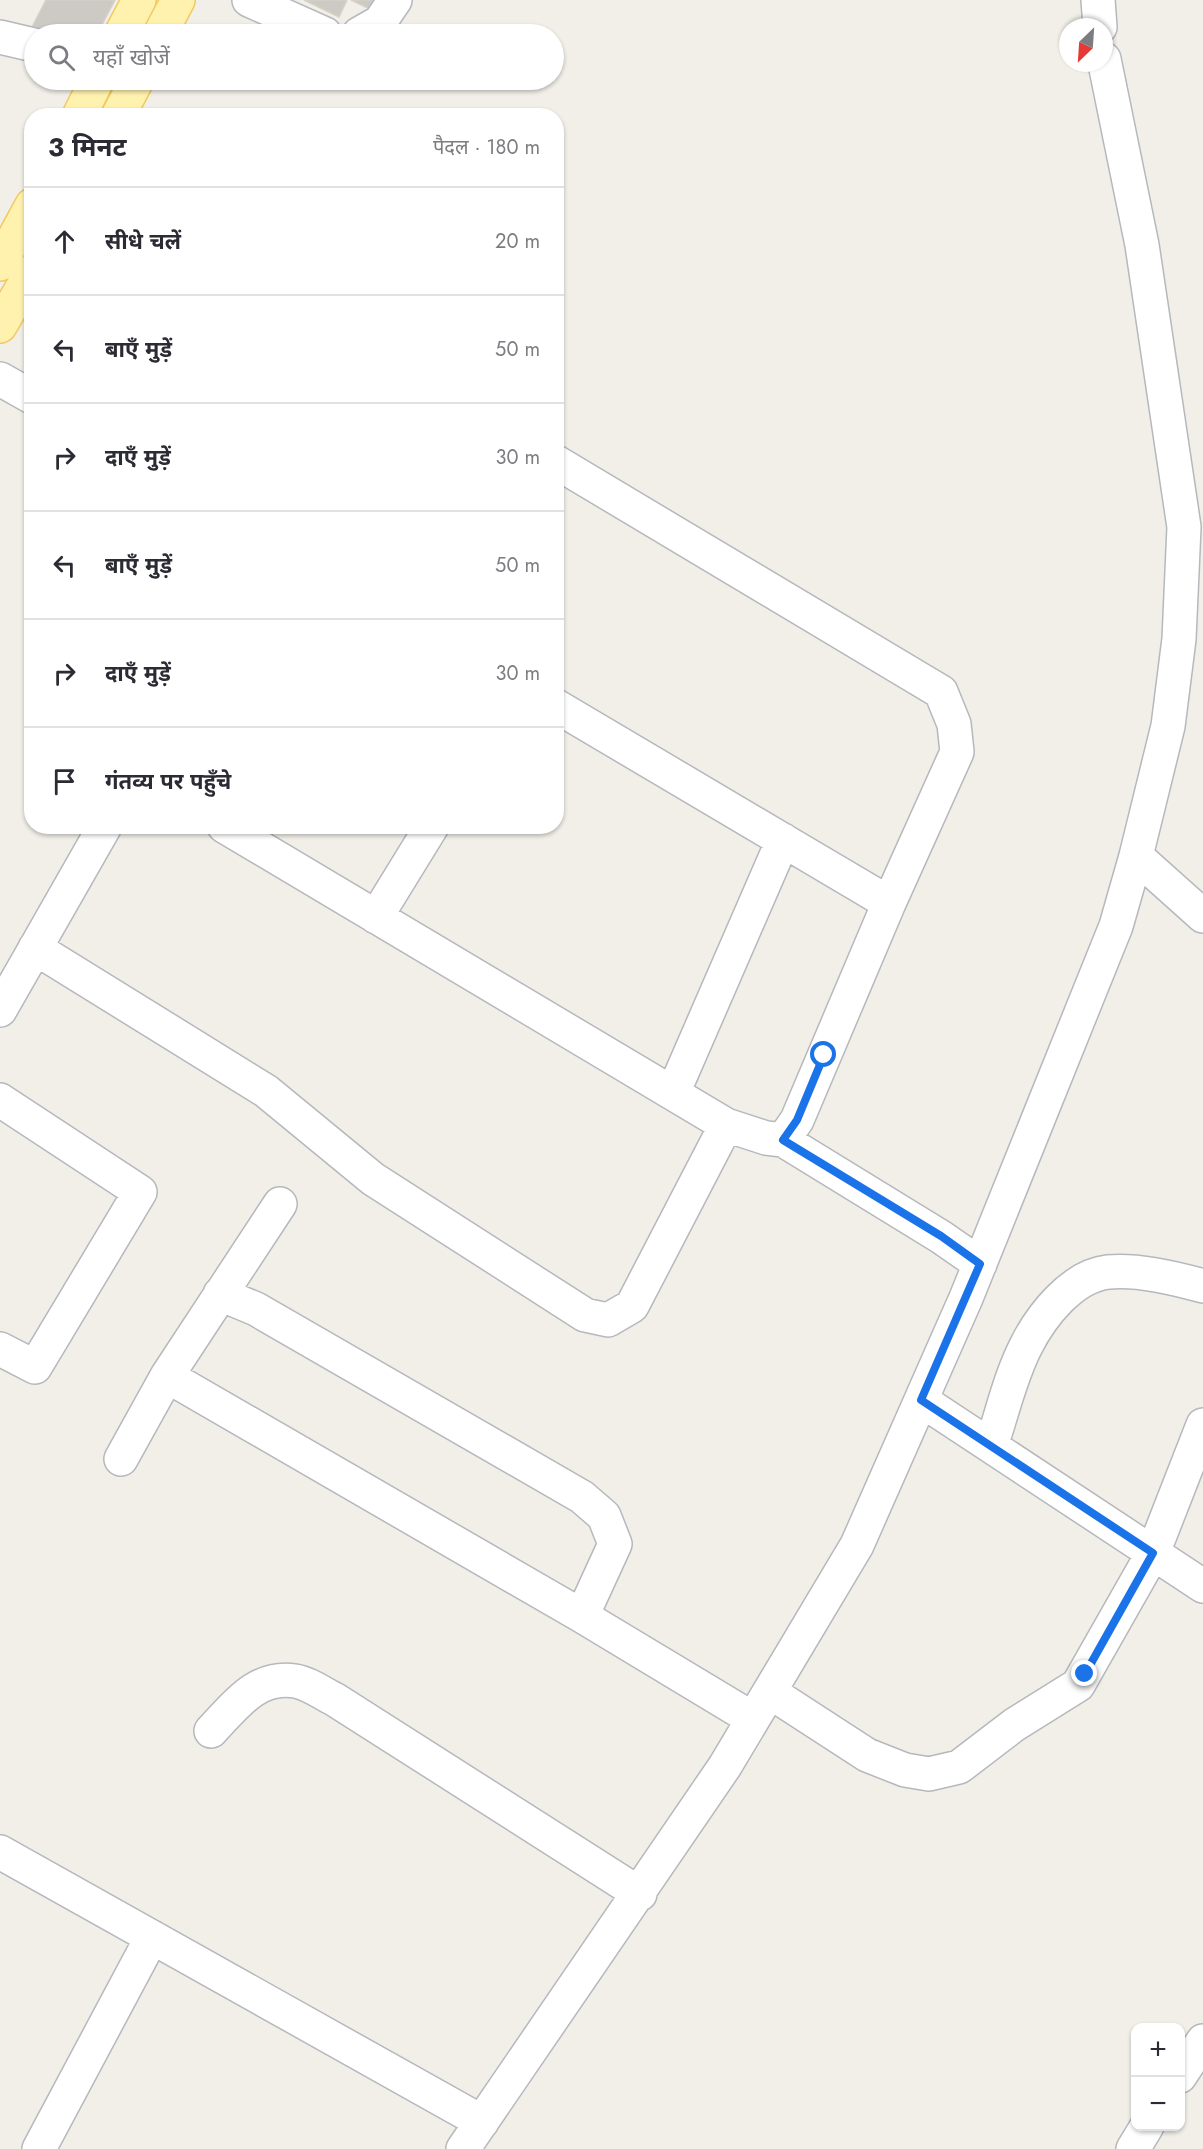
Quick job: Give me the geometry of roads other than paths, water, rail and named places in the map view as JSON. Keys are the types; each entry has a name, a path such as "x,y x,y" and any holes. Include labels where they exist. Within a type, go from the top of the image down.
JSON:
{"main road":[{"path":"126,24 139,0"},
{"path":"165,24 178,0"},
{"path":"82,108 92,90"},
{"path":"122,108 131,90"},
{"path":"0,264 24,220"},
{"path":"0,326 24,285"}],"street":[{"path":"249,0 303,24"},
{"path":"376,24 395,0"},
{"path":"1098,0 1099,18"},
{"path":"0,37 24,43"},
{"path":"464,2149 640,1894 770,1692 857,1545 980,1264 1116,926 1168,726 1179,639 1184,527 1142,245 1107,72"},
{"path":"0,379 24,392"},
{"path":"564,467 940,692 954,724 957,752 889,903 797,1120 783,1140"},
{"path":"564,711 889,903"},
{"path":"0,1010 100,834"},
{"path":"237,834 726,1125 766,1138 783,1140 941,1236 980,1264"},
{"path":"376,917 427,834"},
{"path":"673,1093 783,840"},
{"path":"1136,856 1203,916"},
{"path":"35,948 266,1091 373,1179 585,1315 608,1320 632,1306 726,1125"},
{"path":"0,1100 140,1192 35,1367 0,1349"},
{"path":"121,1459 167,1377 280,1204"},
{"path":"991,1446 1026,1346 1050,1310 1077,1283 1107,1272 1173,1277 1203,1286"},
{"path":"220,1294 256,1309 582,1497 604,1516 615,1544 582,1616"},
{"path":"167,1377 582,1616 753,1719"},
{"path":"921,1400 1203,1586"},
{"path":"770,1692 867,1755 905,1770 929,1774 959,1767 1014,1725 1078,1685 1153,1553 1203,1425"},
{"path":"211,1731 248,1692 269,1682 296,1681 334,1699 640,1894"},
{"path":"0,1852 482,2122"},
{"path":"39,2149 152,1937"},
{"path":"1185,2068 1203,2041"},
{"path":"1133,2149 1144,2131"}]}
